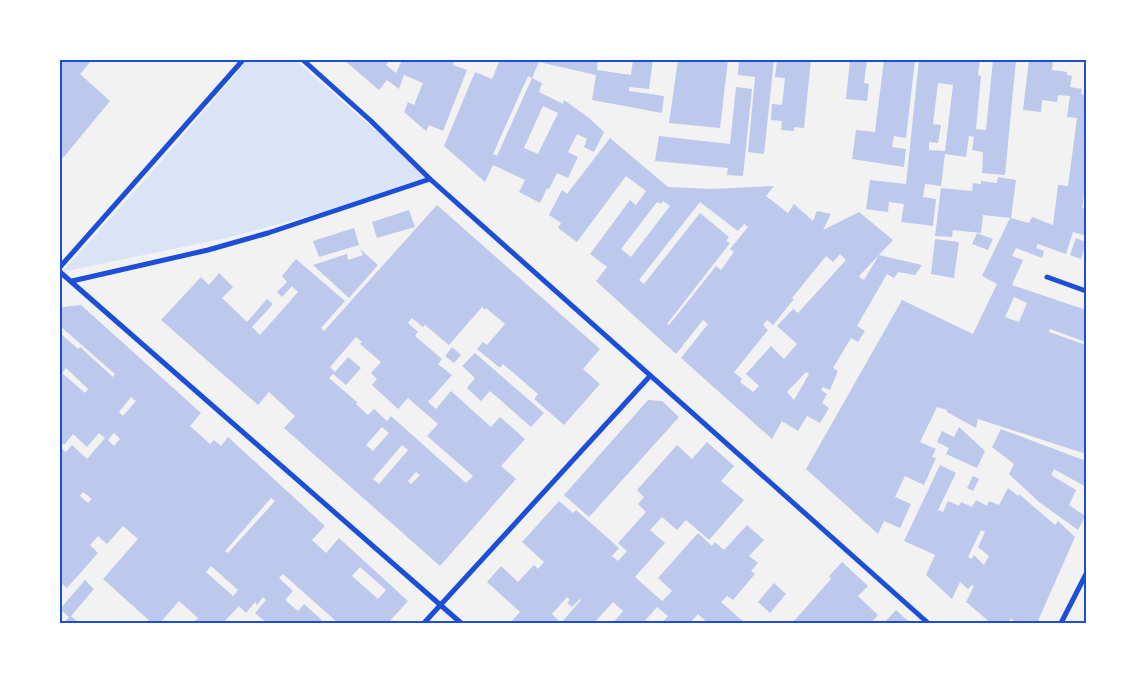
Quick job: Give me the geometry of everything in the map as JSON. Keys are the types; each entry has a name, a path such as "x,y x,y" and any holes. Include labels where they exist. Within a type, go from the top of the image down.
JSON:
{"street":[{"path":"60,267 243,60"},
{"path":"303,60 371,121 430,179 928,623"},
{"path":"72,281 216,248 268,233 430,179"},
{"path":"60,272 461,623"},
{"path":"1047,276 1086,291"},
{"path":"424,623 650,376"},
{"path":"1061,623 1086,574"}],"shaded area":[{"path":"248,60 295,60 436,181 231,237 62,272 144,181"}],"building":[{"path":"60,60 92,60 80,74 110,101 63,158 60,155"},
{"path":"344,60 390,60 386,65 396,73 402,60 454,60 453,65 467,70 443,131 429,125 426,131 404,112 408,102 414,105 423,83 404,75 399,89 387,80 379,90"},
{"path":"497,60 598,60 597,70 631,75 633,60 653,60 649,89 629,87 629,91 664,96 662,113 592,100 596,75 539,62 532,78 542,83 539,92 563,104 564,100 589,118 604,132 594,152 584,147 587,139 577,134 568,152 578,157 568,178 557,173 540,203 519,192 525,180 493,165 485,182 444,146 475,72 492,79 499,62","holes":["528,76 532,78 497,156 493,154","543,106 558,113 538,154 524,148"]},
{"path":"678,60 728,60 720,128 669,123"},
{"path":"739,60 774,60 764,154 748,152 755,77 738,75"},
{"path":"777,60 811,60 804,128 794,127 794,131 781,130 782,121 771,120 772,104 782,105 785,78 775,77"},
{"path":"850,60 867,60 864,83 869,84 867,101 846,99"},
{"path":"884,60 915,60 906,138 894,136 892,147 906,149 904,167 852,159 856,130 875,132"},
{"path":"919,60 980,60 978,75 981,76 976,129 986,130 993,60 1016,60 1005,175 982,173 983,152 972,150 974,137 969,136 966,157 945,154 941,186 925,184 923,197 936,199 933,226 901,222 904,204 889,202 888,212 866,209 870,180 906,184","holes":["938,83 953,85 945,151 929,150 929,142 938,143 941,125 933,124"]},
{"path":"1029,60 1053,60 1052,70 1067,72 1067,75 1072,76 1070,87 1082,89 1081,94 1086,95 1086,183 1082,208 1086,209 1086,236 1073,232 1066,254 1038,244 1036,248 1044,251 1042,258 1016,248 1012,256 1023,260 1012,285 1086,310 1086,342 1050,329 1049,332 1086,345 1086,454 978,419 976,428 947,412 947,410 937,407 920,442 936,449 932,457 936,458 924,485 905,476 895,497 911,504 900,528 884,521 878,534 806,469 902,300 973,334 997,284 982,276 1010,218 983,215 981,233 953,230 952,237 935,236 941,188 972,191 973,183 981,184 981,181 997,183 998,177 1016,180 1011,218 1029,223 1032,217 1053,225 1058,185 1068,186 1077,118 1067,117 1070,96 1058,95 1057,102 1042,100 1041,112 1023,110","holes":["1014,297 1027,303 1019,322 1005,317"]},
{"path":"736,87 752,89 743,176 727,175 728,168 655,161 659,136 730,144"},
{"path":"610,138 668,187 711,189 774,186 766,196 788,213 794,204 813,221 817,211 831,214 823,230 859,212 893,240 879,255 922,265 915,275 898,272 894,278 887,274 857,326 865,331 858,342 851,338 833,368 838,371 830,390 823,387 821,390 827,394 822,403 829,408 820,423 807,416 798,431 782,421 772,439 681,358 708,324 703,320 676,354 596,281 607,267 590,254 630,200 636,205 646,191 626,176 577,242 558,228 561,223 549,215 562,190 567,194","holes":["663,201 670,206 631,257 621,249 657,202 661,204","700,202 738,231 744,224 748,227 730,249 734,252 721,270 716,266 669,325 667,324 730,243 726,241 729,237 700,213 644,284 639,280","840,254 846,260 798,313 793,309 777,326 797,344 784,359 771,346 746,374 759,386 753,392 740,382 742,379 734,372 768,330 763,325 767,320 773,325 826,256 833,262","879,255 864,280 859,277","806,372 809,374 794,400 787,392"]},
{"path":"437,205 600,349 583,369 600,384 564,425 534,399 538,394 503,364 500,368 477,349 483,342 487,345 505,324 486,308 485,310 482,307 449,345 425,325 423,327 412,318 408,323 418,332 415,336 442,359 438,364 452,375 428,402 436,409 451,391 491,427 500,417 525,439 501,466 516,479 440,566 284,428 295,416 269,392 258,405 161,320 201,277 209,285 219,273 233,287 222,298 247,322 267,299 273,304 252,327 260,335 298,292 292,286 282,297 277,292 287,282 282,276 296,259 345,301 321,328 324,331","holes":["356,337 362,342 360,344 381,362 371,373 377,379 372,385 398,409 408,398 438,424 427,436 473,476 466,483 391,416 387,421 374,409 368,415 356,404 357,402 329,378 333,374 346,385 361,368 348,357 335,372 330,367","382,427 389,433 373,451 366,445","402,445 408,450 379,484 373,479","416,472 420,475 411,484 408,481"]},
{"path":"409,210 415,227 377,238 372,222"},
{"path":"354,228 359,245 319,257 313,241"},
{"path":"977,233 993,239 988,250 972,244"},
{"path":"1076,238 1086,242 1081,259 1070,255"},
{"path":"935,239 959,242 954,278 931,274"},
{"path":"360,249 378,265 349,298 313,265 347,254 348,260 363,255"},
{"path":"81,305 201,413 190,426 210,444 214,440 221,446 228,437 325,526 312,540 326,553 339,538 408,601 388,623 338,623 283,574 279,578 293,591 285,600 298,611 304,604 325,623 267,623 255,613 266,600 263,597 257,605 255,602 246,613 239,606 223,623 193,623 198,618 179,601 160,623 152,623 103,579 138,539 123,526 107,544 98,536 90,545 98,553 67,588 60,582 60,447 66,452 72,445 87,459 105,438 99,433 87,447 73,434 64,445 60,442 60,333 78,349 80,347 113,377 115,374 60,326 60,311 63,307","holes":["66,368 88,389 85,393 62,373","131,397 136,401 123,416 119,412","114,433 120,439 114,446 108,440","83,492 92,499 88,503 80,496","271,498 275,501 228,553 225,551","211,566 238,590 233,596 206,572","360,567 386,590 378,599 352,576"]},
{"path":"452,347 461,355 454,363 445,356"},
{"path":"475,353 544,413 531,427 490,391 481,401 467,388 475,378 462,366"},
{"path":"648,400 662,401 679,417 589,517 564,495"},
{"path":"959,427 985,451 977,468 946,454 949,448 937,442 942,431 954,437"},
{"path":"1001,429 1086,461 1086,487 1054,469 1051,475 1076,490 1069,505 1085,516 1078,530 1039,502 1009,474 1014,464 992,447"},
{"path":"707,442 734,466 721,481 744,500 709,540 686,520 677,530 662,517 650,530 665,543 635,577 662,601 672,591 658,578 698,533 712,546 715,542 724,550 747,525 764,540 749,556 758,563 751,571 755,574 733,600 727,596 721,602 745,623 708,623 698,614 690,623 662,623 668,616 657,607 643,623 613,623 623,611 613,602 594,623 561,623 510,623 520,612 487,582 501,566 518,582 534,565 538,569 544,562 522,542 559,501 573,513 576,510 619,548 612,556 618,561 627,551 618,543 646,512 638,504 644,497 637,490 677,445 692,459","holes":["567,597 570,600 567,603 572,607 581,600 561,623 552,614"]},
{"path":"940,465 956,473 938,510 943,512 948,501 959,506 961,502 972,507 976,500 987,506 989,501 999,505 1008,488 1018,496 1019,494 1055,525 1058,521 1075,537 1037,623 1017,623 1011,618 1008,623 991,623 966,602 974,586 972,585 968,589 960,582 952,599 926,575 935,555 904,541","holes":["981,530 985,532 978,547 989,556 984,565 974,555 972,559 968,557"]},
{"path":"973,476 979,479 973,491 967,488"},
{"path":"842,562 868,586 858,596 878,615 871,623 797,623 794,621 831,579 829,576"},
{"path":"85,580 94,589 71,616 79,623 64,623 69,617 60,609"},
{"path":"774,583 786,594 770,613 758,602"},
{"path":"896,610 910,623 884,623"}]}
